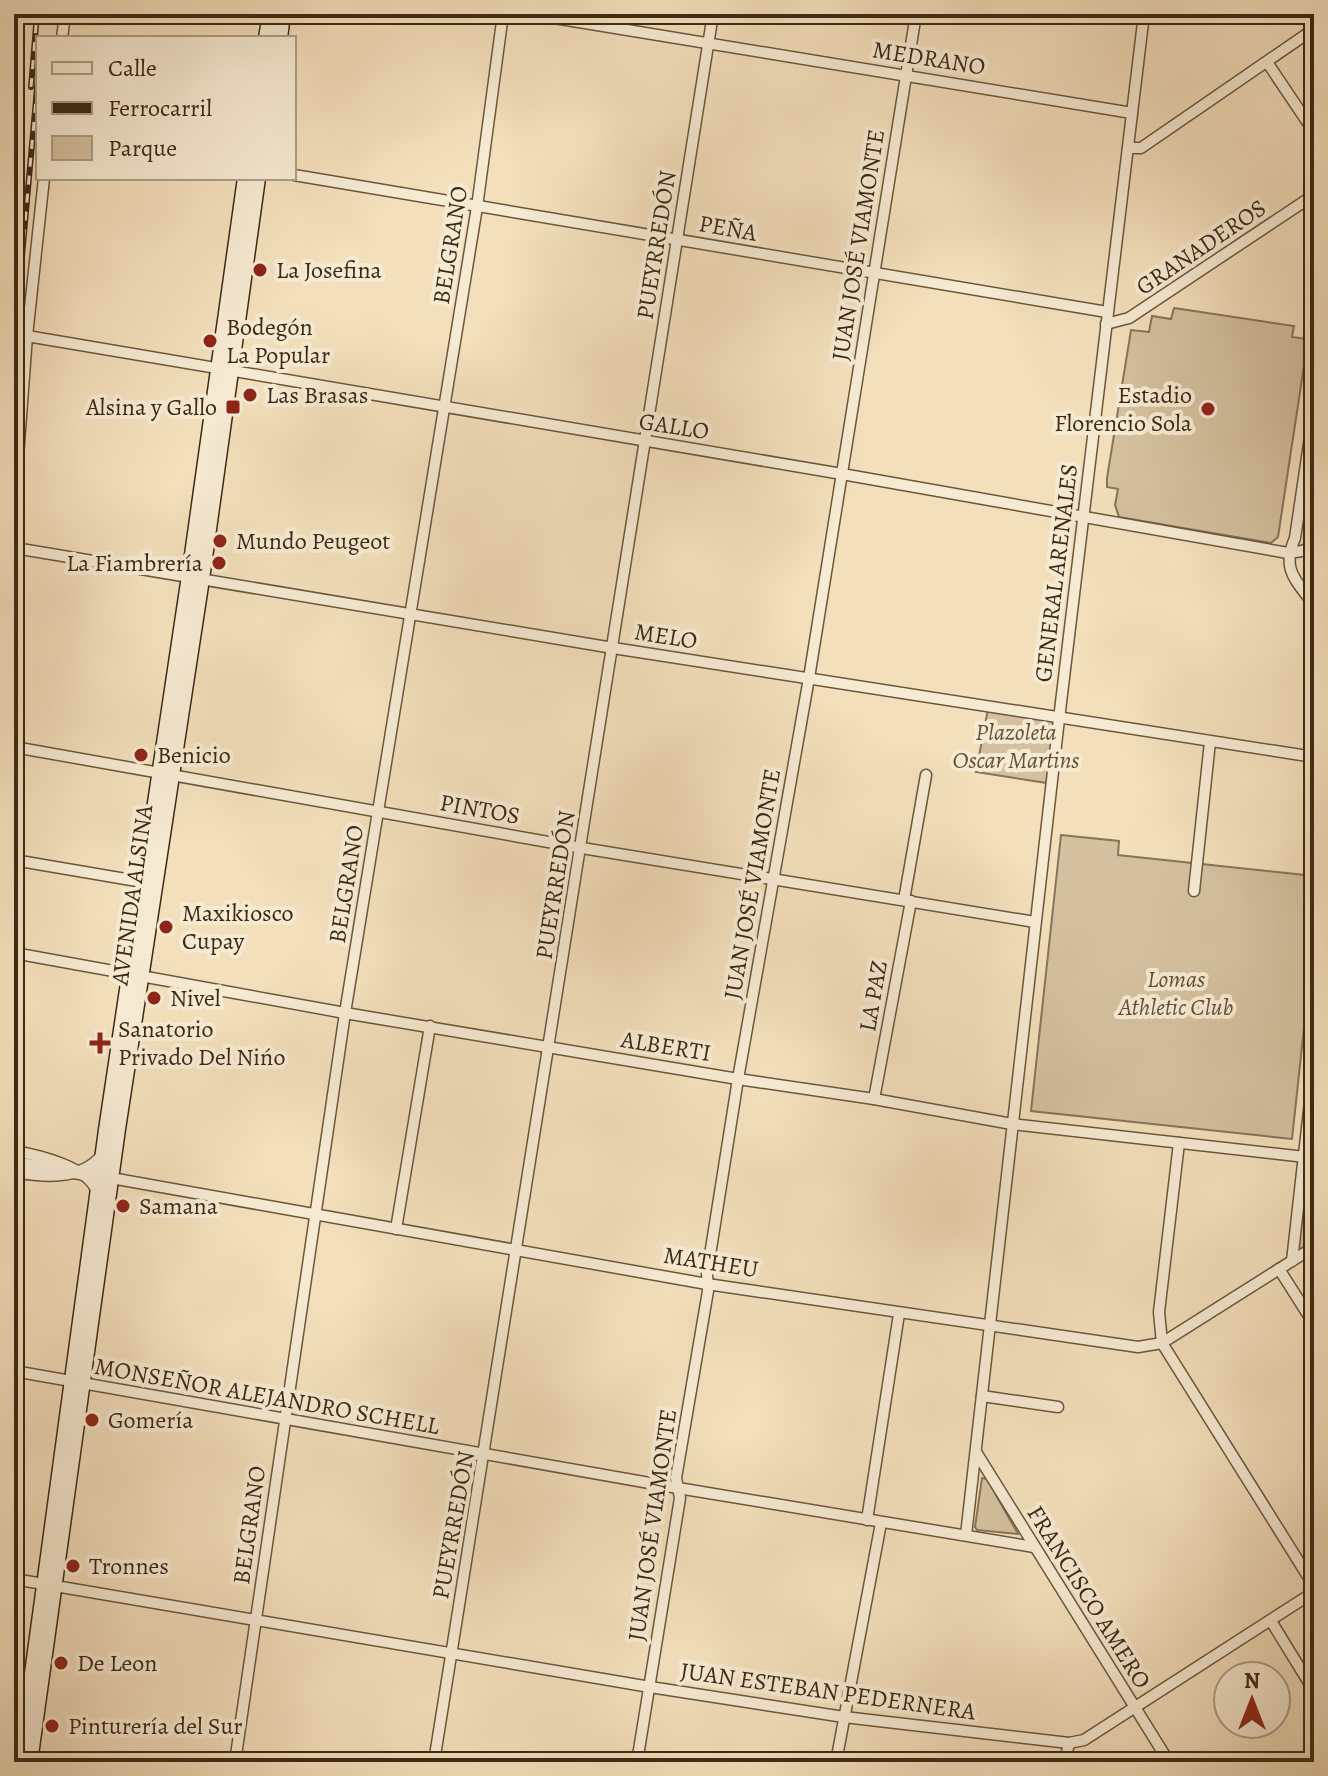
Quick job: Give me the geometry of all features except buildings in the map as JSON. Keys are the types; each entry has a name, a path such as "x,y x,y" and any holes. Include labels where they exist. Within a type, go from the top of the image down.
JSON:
{"main road":[{"path":"266,36 270,14"},
{"path":"280,36 283,14"},
{"name":"AVENIDA ALSINA","path":"225,369 245,180"},
{"name":"AVENIDA ALSINA","path":"30,1762 50,1584 106,1177 225,369 258,180"},
{"name":"AVENIDA ALSINA","path":"78,1382 97,1195 106,1177 103,1154 135,976 143,882 165,774"},
{"name":"AVENIDA ALSINA","path":"20,1762 50,1584"}],"street":[{"path":"62,36 65,14"},
{"name":"BELGRANO","path":"235,1762 345,1013 477,207 503,14"},
{"name":"MEDRANO","path":"530,14 1132,113"},
{"name":"PUEYRREDÓN","path":"434,1762 713,14"},
{"name":"JUAN JOSÉ VIAMONTE","path":"637,1762 680,1498 676,1478 738,1079 809,678 916,14"},
{"name":"GENERAL ARENALES","path":"989,1327 1144,14"},
{"path":"1128,148 1141,148 1314,29"},
{"path":"1267,62 1314,132"},
{"name":"PEÑA","path":"296,175 1107,312"},
{"path":"14,510 27,336 44,180"},
{"name":"GRANADEROS","path":"1106,324 1129,318 1314,195"},
{"name":"GALLO","path":"27,336 1083,515 1288,553 1314,546"},
{"path":"1314,410 1295,538 1288,553 1291,573 1314,605"},
{"name":"MELO","path":"14,544 21,549 613,648 1314,757"},
{"path":"1194,891 1210,742"},
{"name":"PINTOS","path":"14,747 582,848 1035,922"},
{"name":"LA PAZ","path":"874,1099 926,775"},
{"path":"14,860 143,882"},
{"name":"ALBERTI","path":"14,953 345,1013 1012,1124 1309,1158"},
{"path":"396,1229 430,1026"},
{"path":"1292,1261 1309,1158 1314,1067"},
{"path":"1179,1143 1159,1312 1162,1343 1314,1586"},
{"name":"MATHEU","path":"14,1151 39,1156 78,1172 92,1182 97,1195"},
{"path":"78,1172 93,1165 103,1154"},
{"name":"MATHEU","path":"14,1163 707,1284 1138,1347 1162,1343 1314,1247"},
{"name":"MATHEU","path":"14,1172 49,1176 78,1172"},
{"path":"1279,1269 1314,1324"},
{"path":"867,1520 899,1314"},
{"path":"966,1535 989,1327"},
{"name":"MONSEÑOR ALEJANDRO SCHELL","path":"14,1371 485,1455 1034,1547"},
{"path":"982,1396 1058,1407"},
{"name":"FRANCISCO AMERO","path":"976,1452 1169,1762"},
{"path":"836,1762 881,1523"},
{"name":"JUAN ESTEBAN PEDERNERA","path":"14,1579 650,1687 844,1717 1069,1743"},
{"path":"1065,1762 1069,1743 1084,1740 1314,1592"},
{"path":"1271,1621 1314,1691"}],"green space":[{"name":"Estadio Florencio Sola","path":"1174,308 1294,326 1292,337 1308,339 1278,537 1271,543 1119,517 1115,505 1118,489 1107,487 1107,478 1131,330 1149,332 1152,316 1171,319"},
{"name":"Plazoleta Oscar Martins","path":"988,709 1055,721 1047,783 976,772"},
{"name":"Lomas Athletic Club","path":"1061,835 1119,841 1118,855 1314,876 1314,935 1292,1139 1031,1111"},
{"path":"1304,1157 1314,1158 1314,1247 1292,1261"},
{"path":"982,1478 987,1479 1018,1534 977,1530 975,1527"}],"railway":[{"path":"31,87 37,14"},
{"path":"14,160 22,70"},
{"path":"14,346 36,99"}],"place":[{"name":"La Josefina","path":"260,270"},
{"name":"Bodegón La Popular","path":"210,341"},
{"name":"Las Brasas","path":"250,395"},
{"name":"Alsina y Gallo","path":"233,407"},
{"name":"Estadio Florencio Sola","path":"1208,409"},
{"name":"Mundo Peugeot","path":"220,541"},
{"name":"La Fiambrería","path":"219,563"},
{"name":"Benicio","path":"141,755"},
{"name":"Maxikiosco Cupay","path":"166,927"},
{"name":"Nivel","path":"154,998"},
{"name":"Sanatorio Privado Del Nińo","path":"100,1043"},
{"name":"Samana","path":"123,1206"},
{"name":"Gomería","path":"92,1420"},
{"name":"Tronnes","path":"73,1566"},
{"name":"De Leon","path":"61,1663"},
{"name":"Pinturería del Sur","path":"52,1726"}]}
